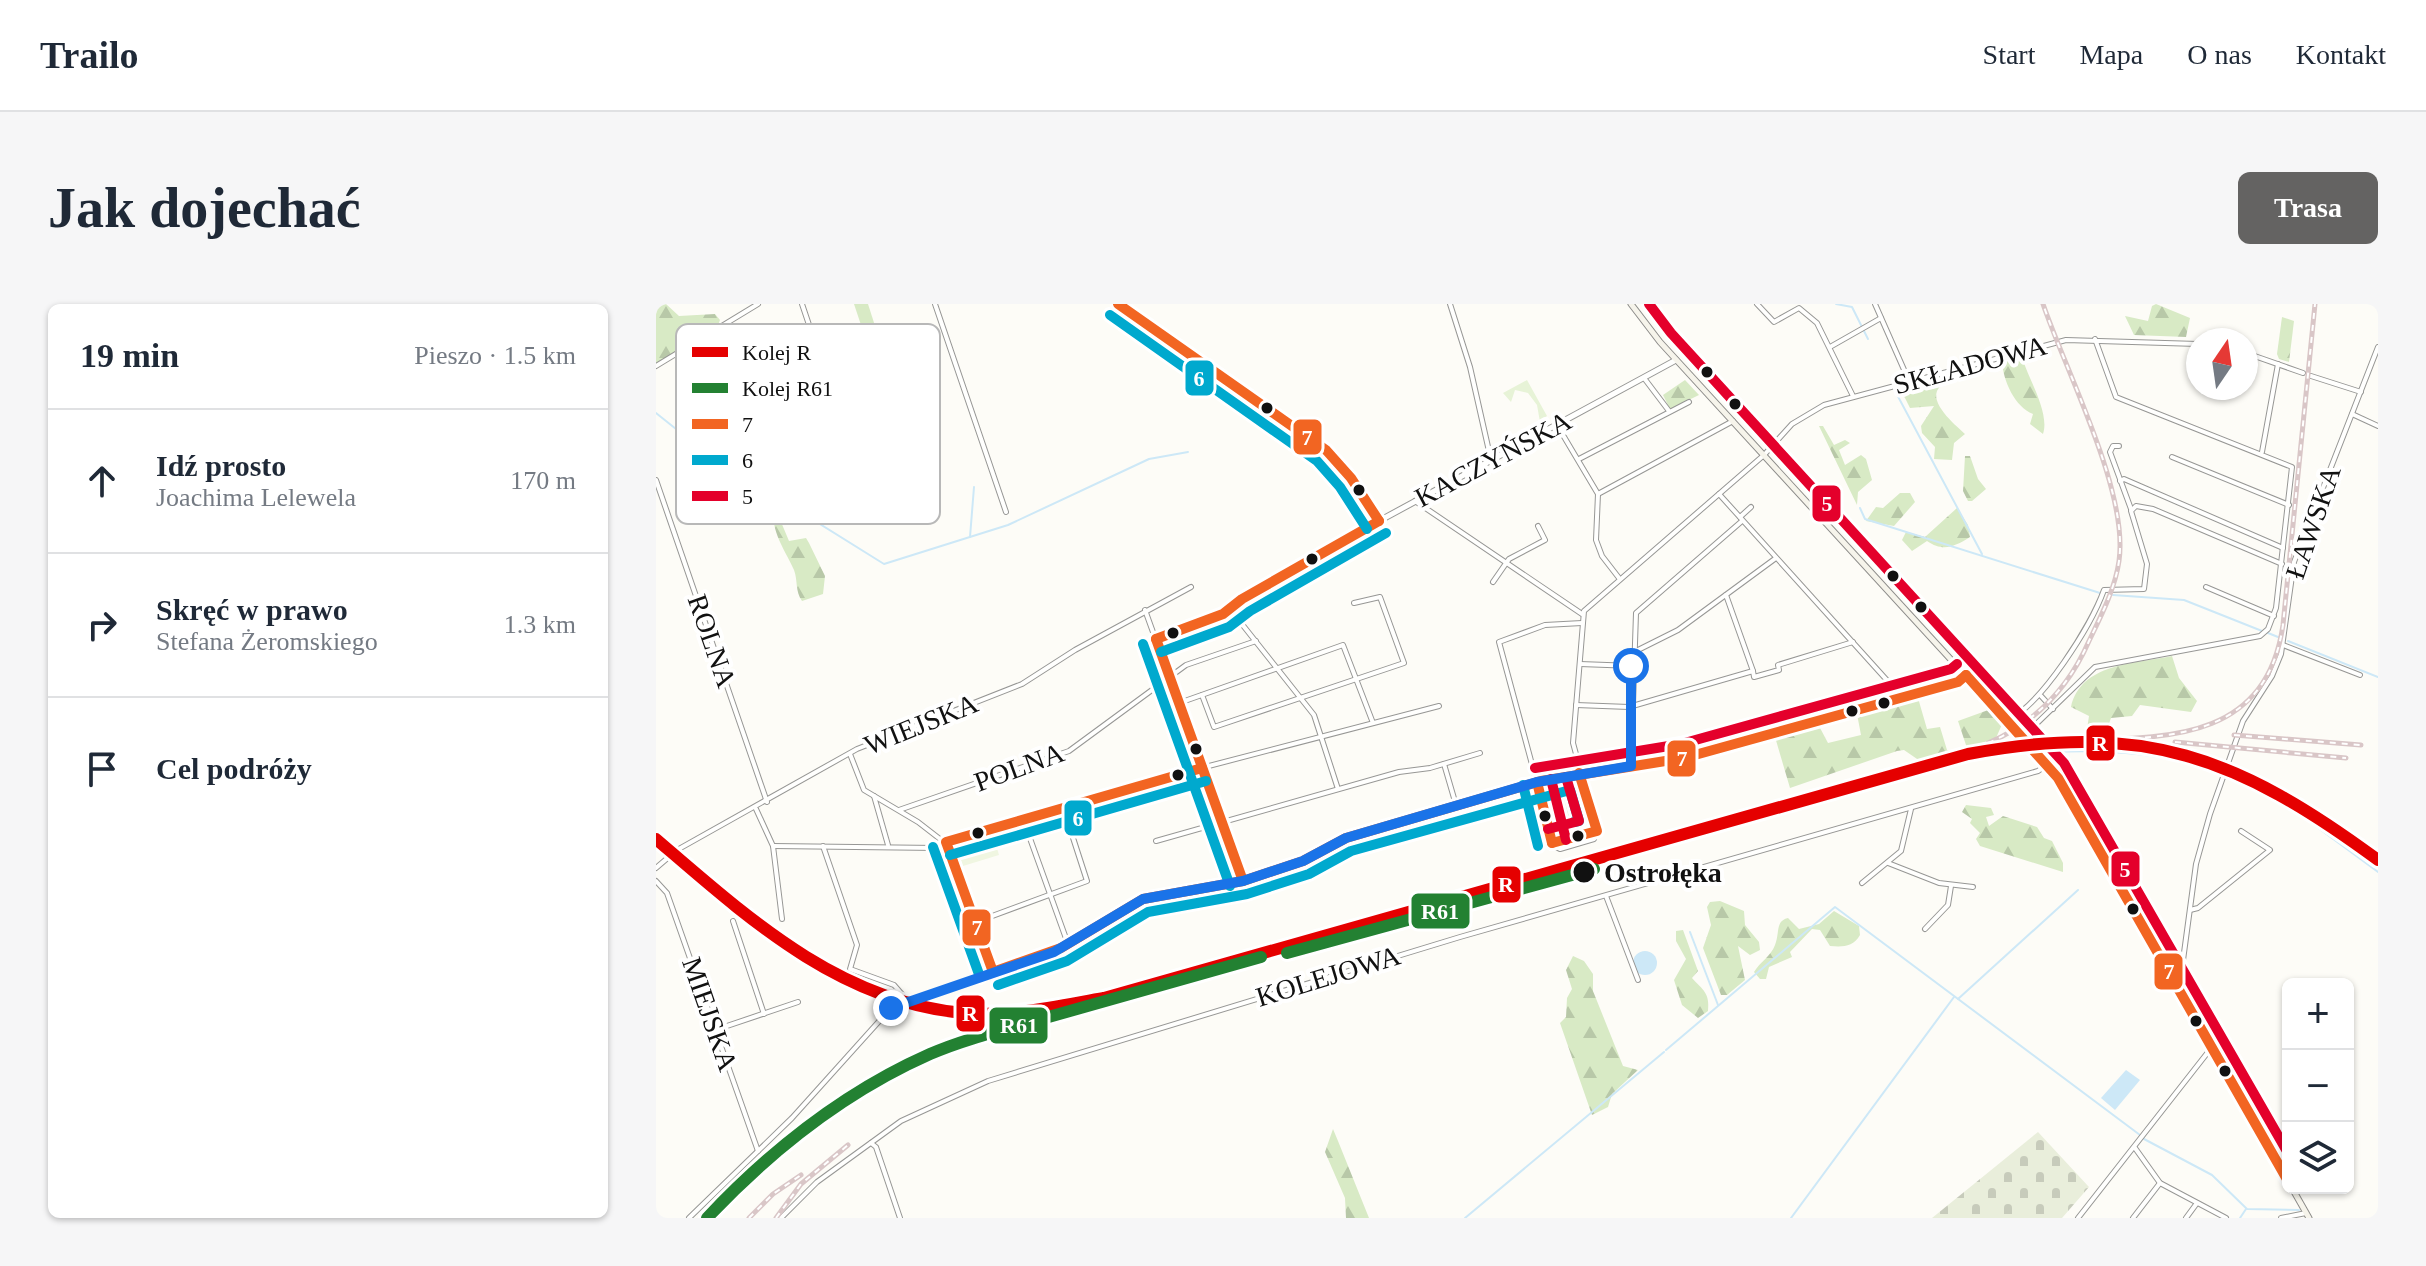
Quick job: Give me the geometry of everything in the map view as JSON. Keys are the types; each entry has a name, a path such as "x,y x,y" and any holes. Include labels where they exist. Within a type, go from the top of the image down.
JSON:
{"main road":[{"path":"1631,304 1676,360 2048,764 2282,1170"},
{"path":"2295,1194 2308,1216"}],"street":[{"path":"725,324 758,304"},
{"path":"802,304 809,324"},
{"path":"935,304 1006,512"},
{"path":"1118,304 1326,450 1351,478 1379,521"},
{"path":"1450,304 1470,367 1491,460"},
{"path":"1757,304 1774,322 1799,306 1812,316 1853,396"},
{"path":"1875,304 1909,381"},
{"path":"1830,347 1881,318"},
{"path":"2030,730 2095,667 2260,636 2274,616 2292,467 2116,397 2095,339"},
{"name":"SKŁADOWA","path":"1582,614 1619,578 1764,455 1795,422 1824,405 2045,344 2095,339 2186,343"},
{"name":"ŁAWSKA","path":"2174,981 2181,975 2199,848 2249,710 2272,676 2283,645 2294,562 2378,347"},
{"path":"656,366 676,354"},
{"path":"2258,357 2303,373"},
{"name":"KACZYŃSKA","path":"1156,639 1230,609 1379,521 1676,360"},
{"path":"2262,453 2278,364"},
{"path":"2311,376 2361,392"},
{"path":"1644,378 1669,412"},
{"path":"1579,459 1689,402"},
{"path":"2352,414 2378,426"},
{"path":"1598,494 1733,421"},
{"path":"1557,425 1598,494 1596,540 1602,556 1619,578"},
{"path":"2008,720 2025,711 2040,695 2070,652 2104,590 2140,591 2145,587 2147,564 2110,452 2113,446 2119,446"},
{"path":"2172,457 2289,505"},
{"path":"2120,481 2124,479 2284,548"},
{"name":"ROLNA","path":"656,480 767,802"},
{"path":"1719,494 1903,698"},
{"path":"1415,501 1582,614 1582,623 1580,664 1573,739 1579,773 1597,831 1552,843 1499,640 1545,625 1582,623"},
{"path":"2131,511 2139,504 2282,564"},
{"path":"1631,766 1637,610 1751,507"},
{"path":"1493,582 1506,563 1545,540 1538,526"},
{"path":"1634,652 1670,635 1776,558"},
{"name":"WIEJSKA","path":"656,868 677,850 756,809 850,754 907,727 1022,684 1145,610 1191,587"},
{"path":"2206,587 2274,616"},
{"path":"1726,595 1754,677 1779,670 1778,665 1853,642"},
{"path":"1202,695 1214,727 1404,663 1380,597 1354,603"},
{"path":"1230,609 1314,715 1338,789"},
{"path":"1145,610 1243,881"},
{"name":"POLNA","path":"899,810 1069,751 1186,665 1256,641"},
{"path":"1179,703 1343,645 1373,723"},
{"path":"2283,645 2360,675"},
{"path":"1580,664 1634,666"},
{"path":"1576,705 1632,706 1753,671"},
{"path":"689,1218 802,1107 887,1011 907,1000 1068,944 1136,901 1243,881 1303,861 1341,840 1537,782 1684,758 1958,682 1966,675"},
{"path":"2040,695 2053,709"},
{"path":"773,846 888,845 937,848 946,842 1063,807 1439,706"},
{"path":"1156,841 1222,820 1480,753"},
{"path":"850,754 864,790 946,842 993,972"},
{"path":"1444,764 1456,805"},
{"name":"KOLEJOWA","path":"781,1218 806,1191 911,1115 1011,1073 1911,809 2038,771 2048,764"},
{"path":"874,796 888,845"},
{"path":"976,922 1087,881 1063,807"},
{"path":"756,809 773,846 782,919"},
{"path":"1862,883 1901,851 1911,809"},
{"path":"1023,819 1068,944"},
{"path":"2189,910 2198,908 2270,850 2241,831"},
{"path":"823,846 857,945 850,969 894,985 907,1000"},
{"path":"1887,863 1919,878 1951,886 1973,887"},
{"name":"MIEJSKA","path":"656,881 667,893 758,1151"},
{"path":"1925,929 1948,905 1951,886"},
{"path":"1606,896 1638,980"},
{"path":"733,921 764,1014"},
{"path":"715,1030 798,1002"},
{"path":"2078,1218 2212,1047"},
{"path":"871,1143 876,1147 900,1218"},
{"path":"2134,1147 2160,1183 2222,1217"},
{"path":"2133,1218 2160,1183"},
{"path":"2186,1218 2197,1203"},
{"path":"2281,1218 2308,1216"}],"green space":[{"path":"656,304 666,304 679,316 715,314 720,320 718,324 676,324 676,351 656,364"},
{"path":"854,304 868,304 874,324 861,324"},
{"path":"2156,304 2190,318 2186,337 2134,335 2125,316 2148,321 2152,306"},
{"path":"2282,317 2294,321 2289,362 2279,359 2277,354"},
{"path":"2016,357 2023,360 2038,397 2044,416 2043,434 2030,424 2033,414 2021,406 2005,377 2002,361"},
{"path":"1942,375 1944,380 1936,397 1938,403 1946,416 1965,434 1954,443 1952,460 1934,459 1935,447 1922,433 1921,426 1934,406 1910,408 1900,388"},
{"path":"1527,380 1547,416 1540,422 1537,405 1528,393 1515,390 1511,402 1503,393"},
{"path":"1685,380 1699,395 1670,409 1663,395"},
{"path":"1819,426 1823,426 1834,445 1845,440 1850,443 1839,450 1845,465 1861,455 1866,459 1872,480 1858,492 1857,505"},
{"path":"1965,456 1970,456 1978,479 1986,489 1972,501 1968,501 1963,491"},
{"path":"1900,493 1910,493 1915,502 1894,526 1866,521 1876,507 1883,508"},
{"path":"1957,508 1968,525 1970,537 1954,546 1943,547 1927,541 1912,551 1902,540 1906,532 1925,537"},
{"path":"774,524 782,524 789,541 806,538 825,576 823,594 802,601 794,570"},
{"path":"2172,656 2179,678 2197,701 2191,712 2140,705 2132,716 2111,718 2105,735 2087,729 2089,716 2071,707 2077,693 2097,674 2126,664"},
{"path":"1918,698 1927,729 1940,727 1947,750 1956,751 1920,761 1904,750 1897,751 1790,788 1775,737 1819,726 1828,743 1861,735 1857,714"},
{"path":"1991,709 2003,722 1996,738 1967,748 1958,721"},
{"path":"1573,778 1579,782 1590,822 1554,833 1541,788"},
{"path":"1966,805 1991,808 1994,815 1986,817 1989,826 2003,816 2037,827 2044,838 2052,841 2063,863 2063,872 1980,846 1976,839 1980,833 1970,823 1972,819 1962,812"},
{"path":"994,838 999,855 963,866 957,849"},
{"path":"1720,901 1744,911 1745,925 1759,942 1760,950 1750,955 1738,946 1745,980 1727,995 1721,995 1703,948 1711,925 1707,907 1710,902"},
{"path":"1834,911 1859,926 1860,935 1854,942 1830,946 1820,930 1812,929 1790,952 1792,957 1769,967 1766,979 1760,979 1754,972 1773,949 1779,925 1784,920 1788,918 1799,929 1819,924"},
{"path":"1683,930 1698,971 1692,978 1708,1000 1708,1011 1698,1018 1682,1005 1674,980 1686,959 1676,941 1676,931"},
{"path":"1573,956 1584,961 1593,974 1593,991 1623,1066 1638,1070 1612,1094 1608,1107 1592,1115 1560,1023 1566,1017 1567,998 1572,989 1566,970"},
{"path":"1333,1129 1369,1218 1346,1218 1345,1198 1325,1152"},
{"path":"2038,1132 2089,1187 2062,1218 1932,1218"}],"water":[{"path":"1645,951 1653,955 1657,963 1653,971 1645,975 1637,971 1633,963 1637,955"},
{"path":"2126,1070 2140,1080 2115,1110 2101,1098"}],"waterway":[{"path":"1836,304 1852,307 1861,325"},
{"path":"1864,331 1868,339"},
{"path":"1894,389 1982,554"},
{"path":"656,413 676,429"},
{"path":"820,524 884,564 1008,525 1149,459 1188,452"},
{"path":"970,537 974,487"},
{"path":"1860,508 1865,519 2100,593"},
{"path":"2113,595 2184,600 2262,631"},
{"path":"2268,633 2278,637"},
{"path":"2288,641 2378,677"},
{"path":"2048,752 2135,754 2178,761 2220,773"},
{"path":"2228,776 2298,813 2378,872"},
{"path":"1958,999 2078,890"},
{"path":"1666,1050 1835,907 2140,1135"},
{"path":"1690,932 1718,1005"},
{"path":"1791,1218 1954,997"},
{"path":"1465,1218 1664,1052"},
{"path":"2144,1139 2212,1175 2247,1209 2299,1210"},
{"path":"2240,1218 2246,1209"}],"railway":[{"path":"1988,743 2021,725 2061,688 2081,658 2107,602 2119,561 2120,533 2105,467 2043,304"},
{"path":"2073,740 2142,738 2206,726 2233,712 2256,692 2273,663 2283,625 2315,304"},
{"path":"2234,735 2361,745"},
{"path":"2009,750 2061,740"},
{"path":"2175,742 2346,758"},
{"path":"1261,957 2018,744"},
{"path":"712,1218 760,1169 813,1126 870,1088 931,1057 976,1041 1271,957"},
{"path":"776,1218 801,1184 848,1145"},
{"path":"749,1218 773,1194 801,1175"}],"rail line":[{"name":"R","path":"656,839 760,925 836,974 876,992 919,1006 982,1014 1034,1010 1104,998 1968,754 2030,745 2086,742 2137,746 2186,756 2232,772 2279,795 2378,860"},
{"name":"R61","path":"1287,953 1594,869"},
{"name":"R61","path":"707,1218 783,1146 839,1105 898,1069 987,1034 1261,957"}],"transit line":[{"name":"7","path":"1118,304 1326,450 1351,478 1379,521"},
{"name":"5","path":"1649,304 1671,333 2064,763 2282,1143"},
{"name":"6","path":"1110,315 1317,461 1340,487 1367,529"},
{"name":"7","path":"1156,639 1223,614 1242,599 1379,521"},
{"name":"6","path":"1161,652 1229,627 1250,611 1386,533"},
{"name":"7","path":"1156,639 1243,881"},
{"name":"6","path":"1143,644 1230,886"},
{"name":"5","path":"1535,768 1681,744 1951,669 1957,664"},
{"name":"7","path":"1966,675 2058,778 2282,1170"},
{"name":"7","path":"1202,768 946,842 993,972 1061,948 1143,899 1243,881 1303,861 1346,838 1541,781 1684,758 1958,682 1966,675"},
{"name":"7","path":"1552,843 1597,831 1579,773"},
{"name":"5","path":"1548,829 1579,821 1566,777"},
{"name":"5","path":"1551,779 1566,840"},
{"name":"6","path":"950,855 1206,781"},
{"name":"7","path":"1537,782 1552,843"},
{"name":"6","path":"1523,785 1538,846"},
{"name":"6","path":"998,985 1067,961 1148,912 1247,894 1309,874 1351,851 1570,790 1579,821 1574,822"},
{"name":"6","path":"933,847 980,977"}],"place":[{"name":"Ostrołęka","path":"1584,872"}],"route":[{"path":"891,1008 1054,952 1143,899 1243,881 1303,861 1346,838 1537,782 1631,766 1634,666 1631,666"}]}
